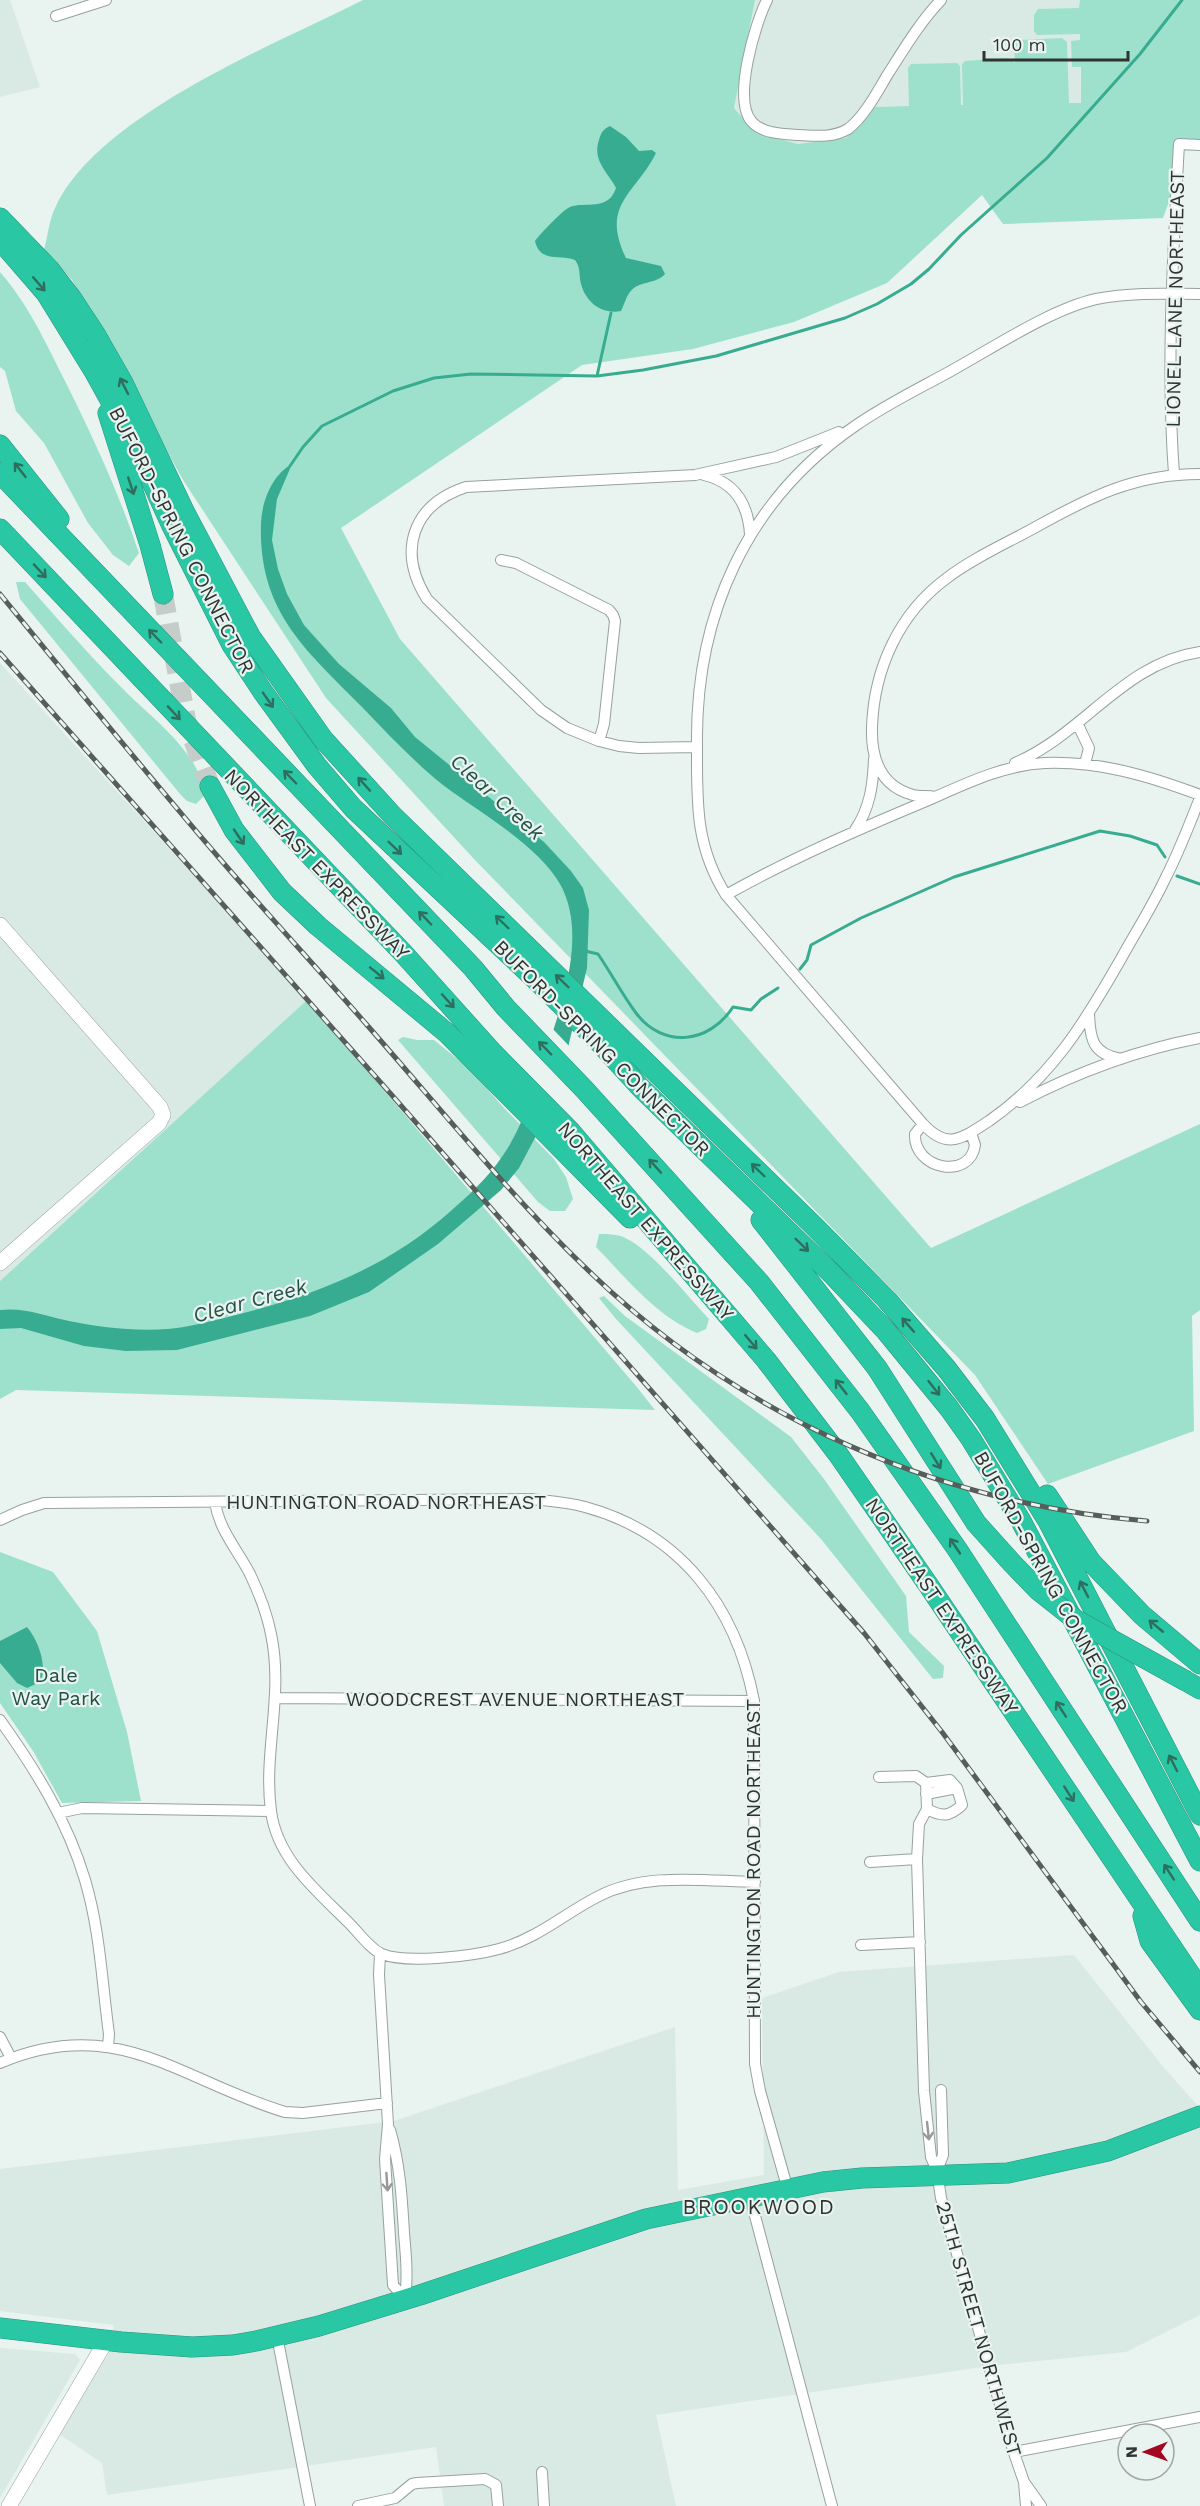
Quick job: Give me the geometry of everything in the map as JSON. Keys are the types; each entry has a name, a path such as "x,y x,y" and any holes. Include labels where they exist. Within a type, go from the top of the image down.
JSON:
{"highway":[{"name":"BUFORD-SPRING CONNECTOR","path":"0,218 49,269 95,334 123,383 225,591 250,636 323,739 538,969 604,1034 807,1218 887,1300 946,1368 985,1419 1048,1521 1200,1815"},
{"name":"BUFORD-SPRING CONNECTOR","path":"0,240 46,293 94,371 136,447 171,524 232,645 289,729 352,808 538,969"},
{"path":"94,371 150,545 163,594"},
{"path":"0,445 135,615"},
{"name":"NORTHEAST EXPRESSWAY","path":"0,473 473,968 506,1008 585,1089 759,1282 860,1411 957,1549 1200,1921"},
{"name":"NORTHEAST EXPRESSWAY","path":"0,529 425,977 493,1053 571,1132 766,1360 838,1454 1009,1702 1200,1989"},
{"path":"210,786 239,838 282,892 318,926 413,1002 488,1072 636,1224 659,1234"},
{"name":"BUFORD-SPRING CONNECTOR","path":"604,1034 640,1087 824,1266 886,1331 913,1361 972,1439 1021,1521 1200,1861"},
{"path":"670,1116 777,1239 828,1303 877,1368 976,1523 1011,1562 1038,1590 1076,1620 1193,1685"},
{"path":"985,1419 1022,1455 1091,1562 1142,1615 1200,1664"},
{"path":"1140,1902 1150,1941 1200,2010"},
{"path":"0,2328 106,2341 192,2347 233,2345 277,2336 405,2299 646,2219 823,2182 937,2173 1008,2173 1123,2146 1200,2116"}],"street":[{"path":"56,16 106,0"},
{"path":"768,0 762,11 750,54 743,94 744,104 752,122 760,129 809,136 830,136 850,127 871,102 900,54 941,0"},
{"name":"LIONEL LANE NORTHEAST","path":"1174,474 1172,294 1179,144 1200,145"},
{"path":"1001,770 1044,763 1085,764 1140,774 1200,797 1166,879 1089,1014 1055,1062 1010,1106 971,1133 958,1139 945,1140 933,1134 923,1124 726,895 710,867 701,837 698,813 697,747 698,692 707,636 725,583 750,534 797,474 825,448 855,426 979,355 1070,308 1116,295 1200,294"},
{"path":"697,747 639,748 598,741 567,728 541,710 427,598 417,583 412,566 411,547 423,515 435,502 450,493 466,488 698,474 739,467 776,457 855,426"},
{"path":"698,474 719,480 736,492 747,511 750,534"},
{"path":"855,831 868,805 873,782 873,705 883,663 903,625 933,589 975,560 1090,497 1131,482 1174,474 1200,474"},
{"path":"501,560 516,563 609,610 614,615 604,724 598,741"},
{"path":"726,895 783,863 1001,770 1040,751 1078,725 1117,690 1137,676 1167,661 1200,652"},
{"path":"1078,725 1089,748 1085,764"},
{"path":"874,759 884,776 897,788 914,795 936,797"},
{"path":"0,925 160,1107 162,1118 0,1263"},
{"path":"1089,1014 1090,1028 1098,1050 1107,1056 1121,1059"},
{"path":"1010,1106 1078,1075 1121,1059 1200,1038"},
{"path":"923,1124 915,1134 916,1147 926,1160 941,1167 957,1166 971,1157 975,1145 971,1133"},
{"name":"HUNTINGTON ROAD NORTHEAST","path":"0,1520 22,1509 44,1503 531,1499 566,1503 605,1513 634,1526 661,1543 685,1563 707,1587 725,1614 739,1642 749,1672 754,1701 755,2064 760,2091 788,2190"},
{"path":"215,1502 221,1527 249,1573 266,1613 274,1655 276,1698 269,1785 271,1811 279,1841 296,1869 380,1953 407,1959 468,1955 499,1949 537,1934 598,1896 636,1883 663,1880 755,1882"},
{"name":"WOODCREST AVENUE NORTHEAST","path":"276,1698 754,1701"},
{"path":"0,1720 32,1766 58,1813 78,1859 91,1905 109,2034 108,2047"},
{"path":"879,1777 916,1776 926,1788 927,1809 940,1816 952,1815 962,1805 957,1788 926,1788"},
{"path":"58,1813 82,1808 271,1811"},
{"name":"25TH STREET NORTHWEST","path":"927,1809 919,1824 917,1859 924,2091 931,2157 937,2173 944,2209 1024,2482 1026,2506"},
{"path":"870,1862 917,1859"},
{"path":"861,1945 920,1942"},
{"path":"380,1953 379,1975 388,2124 398,2156 407,2283 405,2299"},
{"path":"0,2037 5,2061 60,2047 108,2047 157,2059 285,2112 303,2113 387,2103"},
{"path":"937,2173 943,2155 941,2090"},
{"path":"750,2197 832,2506"},
{"path":"277,2336 310,2506"},
{"path":"9,2506 106,2341"},
{"path":"1014,2452 1200,2418"},
{"path":"542,2472 544,2506"},
{"path":"358,2506 395,2498 417,2482 485,2479 496,2485 498,2506"},
{"name":"25TH STREET NORTHWEST","path":"1024,2482 1041,2506"}],"shaded area":[{"path":"0,0 10,0 40,87 0,97"},
{"path":"755,0 1080,0 1081,103 875,107 846,138 798,144 756,133 734,108"},
{"path":"610,126 626,137 639,151 652,150 656,153 623,201 617,225 619,240 626,258 661,266 665,274 657,280 634,288 627,296 621,311 613,312 600,308 589,299 582,287 579,267 575,260 546,255 537,248 535,241 570,207 602,203 612,195 616,188 597,154 601,135"},
{"path":"292,464 277,499 272,540 278,569 287,594 304,625 339,664 391,708 415,737 544,842 571,871 583,888 589,910 587,968 565,1060 536,1136 519,1168 501,1190 438,1244 369,1292 310,1316 177,1350 126,1351 84,1346 21,1328 0,1329 0,1310 9,1309 115,1328 147,1330 178,1328 299,1297 364,1270 395,1253 424,1233 469,1195 509,1146 534,1088 568,975 572,937 567,901 560,884 538,856 421,766 322,667 289,627 268,581 262,554 261,523 263,506 269,489 279,475"},
{"path":"0,663 307,1000 0,1281"},
{"path":"27,1627 38,1646 43,1668 40,1682 27,1688 17,1683 0,1663 0,1641"},
{"path":"1074,1955 1165,2069 1200,2108 1200,2315 1126,2352 989,2366 656,2415 676,2506 444,2506 436,2447 107,2495 102,2463 59,2434 109,2353 114,2325 0,2311 0,2169 394,2121 675,2027 678,2190 764,2175 762,1998 839,1972"},
{"path":"0,2348 75,2354 80,2360 0,2498"}],"green space":[{"path":"363,0 755,0 734,108 756,133 798,144 846,138 875,107 909,106 908,68 911,64 957,63 960,66 961,105 963,105 962,64 965,61 1008,58 1015,63 1014,45 1019,40 1062,38 1067,42 1069,103 1081,103 1081,67 1072,67 1071,41 1080,40 1080,34 1037,35 1034,31 1034,15 1038,9 1079,8 1080,0 1200,0 1200,146 1176,144 1173,191 1163,218 1003,224 982,195 887,283 794,322 693,349 582,365 341,528 400,639 931,1248 1200,1124 1200,1310 1192,1316 1194,1431 1048,1484 975,1375 474,859 326,698 183,480 72,280 44,250 56,206 78,173 110,141 149,112 193,85"},
{"path":"0,272 28,310 43,337 104,464 139,553 129,566 113,555 88,523 44,443 16,411 5,371 0,367"},
{"path":"16,582 25,582 97,662 160,723 185,751 195,765 201,780 204,796 196,804 187,801 180,794 20,599"},
{"path":"307,1000 655,1410 16,1390 0,1399 0,1281"},
{"path":"403,1037 434,1040 471,1070 503,1107 554,1159 566,1177 573,1199 565,1211 550,1211 538,1202 398,1040"},
{"path":"599,1234 624,1237 647,1253 709,1319 706,1329 697,1333 668,1317 655,1306 596,1247"},
{"path":"604,1296 625,1316 791,1437 824,1479 906,1596 909,1632 944,1666 943,1678 933,1679 821,1539 616,1319 599,1298"},
{"name":"Dale Way Park","path":"0,1552 53,1572 97,1631 127,1732 141,1801 62,1803 33,1751 0,1703"}],"pier":[{"path":"551,1027 571,1048 538,1138 527,1099"}],"waterway":[{"path":"290,466 322,426 393,391 434,378 471,374 597,376 643,370 716,356 845,318 877,304 911,284 929,269 961,235 1047,158 1140,54 1182,0"},
{"path":"597,376 611,313"},
{"path":"800,969 807,960 811,945 861,918 954,877 1100,831 1130,836 1157,845 1165,857"},
{"path":"1177,876 1200,884"},
{"path":"585,951 598,954 631,1006 647,1025 672,1037 699,1035 712,1029 733,1007 751,1010 761,999 778,988"}],"tunnel":[{"path":"163,594 186,720 210,786"}],"railway":[{"path":"0,594 220,859 504,1183 562,1245 650,1325 713,1371 779,1411 848,1445 920,1473 994,1495 1070,1511 1147,1521"},
{"path":"0,653 864,1633 942,1732 1141,2002 1200,2072"}],"district":[{"name":"BROOKWOOD","path":"759,2207"}],"water label":[{"name":"Clear Creek","path":"497,797"},
{"name":"Clear Creek","path":"250,1301"}]}
